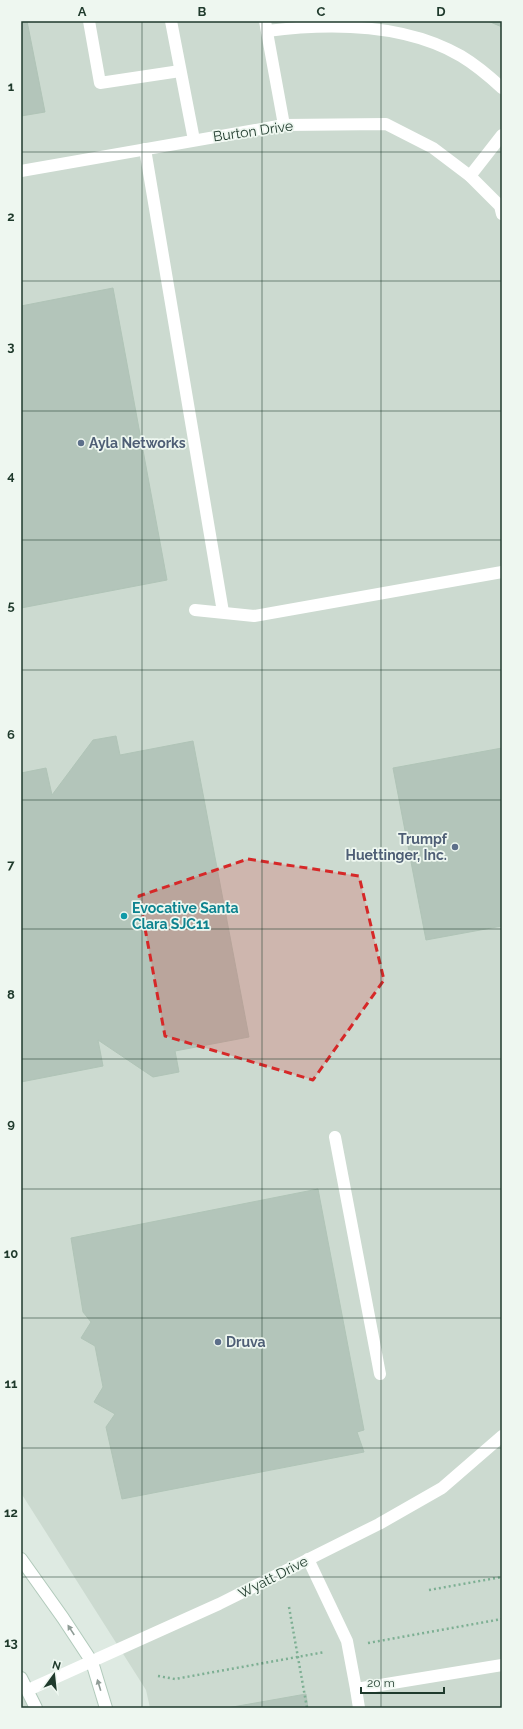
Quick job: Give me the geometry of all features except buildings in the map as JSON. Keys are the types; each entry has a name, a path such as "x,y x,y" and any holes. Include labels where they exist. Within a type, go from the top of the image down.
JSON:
{"street":[{"path":"89,21 100,83 180,71"},
{"path":"171,21 194,140"},
{"path":"284,125 266,26 329,26 359,28 428,41 461,56 487,74 502,88"},
{"name":"Burton Drive","path":"21,171 284,125 386,124 433,148 470,176 500,206 502,214"},
{"path":"470,176 502,135"},
{"path":"145,149 223,612"},
{"path":"195,610 254,616 502,572"},
{"path":"335,1137 380,1374"},
{"name":"Wyatt Drive","path":"28,1690 219,1604 378,1524 442,1488 502,1436"},
{"path":"21,1559 92,1662 106,1708"},
{"path":"308,1559 347,1641 359,1708"},
{"path":"356,1689 502,1665"},
{"path":"21,1678 36,1708"}],"path":[{"path":"429,1590 502,1577"},
{"path":"289,1607 307,1708"},
{"path":"368,1643 502,1619"},
{"path":"158,1676 175,1679 325,1652"}],"highlighted area":[{"path":"248,859 359,876 384,980 313,1080 165,1036 139,896"}],"shaded area":[{"path":"21,21 502,21 502,1708 150,1708 146,1690 21,1493"},
{"path":"21,1691 34,1708 21,1708"}],"place":[{"name":"Ayla Networks","path":"81,443"},
{"name":"Trumpf Huettinger, Inc.","path":"455,847"},
{"name":"Evocative Santa Clara SJC11","path":"124,916"},
{"name":"Druva","path":"218,1342"}]}
